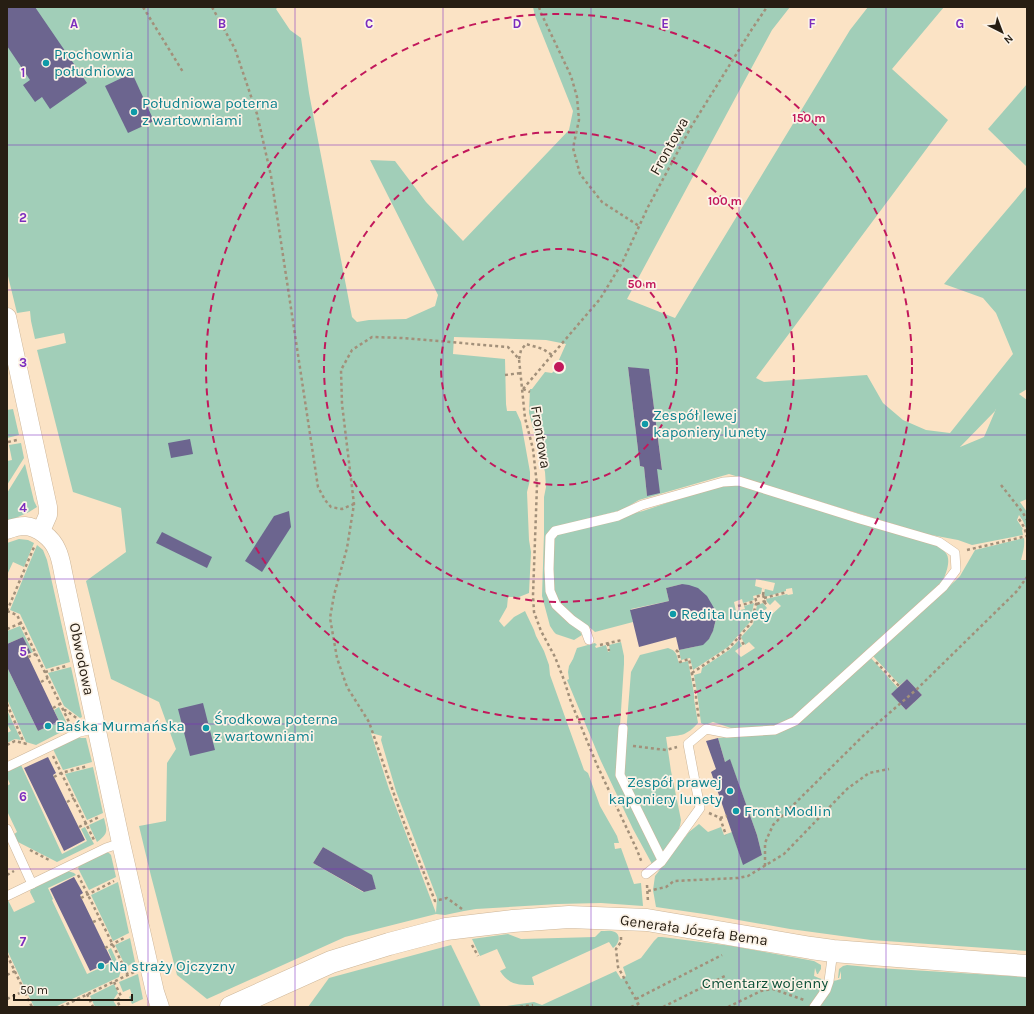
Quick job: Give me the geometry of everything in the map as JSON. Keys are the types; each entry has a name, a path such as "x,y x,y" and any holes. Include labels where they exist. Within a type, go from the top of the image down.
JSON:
{"street":[{"path":"7,530 26,526 39,537 48,515 48,507 8,328"},
{"name":"Obwodowa","path":"39,537 50,539 57,549 61,562 89,725 121,843 155,992 160,1007"},
{"name":"Generała Józefa Bema","path":"231,1007 331,962 389,944 446,929 513,921 569,917 647,920 811,948 1027,966"}],"lane":[{"path":"589,640 585,629 572,620 556,605 550,591 550,537 555,531 618,516 642,505 724,482 739,481 939,542 955,553 956,570 943,587 795,721 775,730 727,733 706,730 688,744 700,808 662,860 657,866 646,874"},
{"path":"7,767 80,732 89,725"},
{"path":"623,728 620,774 662,860"},
{"path":"7,829 32,884"},
{"path":"7,896 106,848 121,843"},
{"path":"815,1005 826,990 829,981 833,950"}],"path":[{"path":"143,7 183,72"},
{"path":"212,7 235,49 257,114 271,176 318,487 325,500 331,507 342,509 354,504"},
{"path":"539,7 570,76 577,97 579,120 573,148 580,174 602,202 639,226"},
{"name":"Frontowa","path":"647,920 648,891 646,874 637,850 597,765 570,702 564,680 541,631 534,612 533,595 537,485 533,449 525,418 523,389 600,299 622,263 648,207 692,127 766,7"},
{"path":"464,910 447,898 435,901 403,820 369,722 347,687 337,658 330,618 334,594 347,548 354,504 342,404 342,370 352,350 372,338 402,338 508,347 520,359"},
{"path":"530,392 523,389 520,359 521,350 526,344 543,349 552,355"},
{"path":"505,375 521,373"},
{"path":"1001,485 1027,520"},
{"path":"955,553 1027,536 1019,519"},
{"path":"39,537 7,611 17,615 72,729"},
{"path":"765,866 765,843 772,825 864,735 917,689 1017,591 1027,577"},
{"path":"764,589 763,598 768,606"},
{"path":"738,606 787,592"},
{"path":"692,673 729,648 751,623 756,602 755,597 763,598"},
{"path":"7,629 21,623"},
{"path":"739,637 744,645"},
{"path":"610,651 607,644 622,640"},
{"path":"676,650 678,652 680,662 689,659 700,723"},
{"path":"28,657 36,654"},
{"path":"869,654 899,686"},
{"path":"45,672 72,664"},
{"path":"40,682 48,678"},
{"path":"7,704 24,743"},
{"path":"53,708 60,704"},
{"path":"64,711 66,710 89,725"},
{"path":"7,745 15,741 30,745"},
{"path":"632,746 666,750"},
{"path":"54,758 96,845"},
{"path":"54,777 61,773 94,764"},
{"path":"648,891 666,887 674,881 738,878 748,876 784,854 847,789 869,773 889,769"},
{"path":"67,802 74,798"},
{"path":"79,827 105,814"},
{"path":"726,835 720,818 727,816"},
{"path":"12,841 57,864 70,858 128,975"},
{"path":"81,898 120,878"},
{"path":"93,922 100,919"},
{"path":"105,948 132,934"},
{"path":"471,942 478,956"},
{"path":"7,955 32,1007"},
{"path":"636,999 722,955"},
{"path":"618,967 640,1007"},
{"path":"61,1007 140,969"},
{"path":"7,975 15,971"},
{"path":"663,1007 725,976"},
{"path":"114,982 122,996 117,1000 120,1007"},
{"path":"728,1007 762,991 774,989 815,1005"},
{"path":"7,999 24,991"},
{"path":"87,994 93,1007"},
{"path":"631,1007 638,1004"},
{"path":"520,1007 533,1005"}],"green space":[{"path":"7,7 278,7 276,9 290,30 301,38 309,93 352,317 357,322 369,320 406,319 435,306 438,295 370,160 395,161 426,202 463,241 569,130 573,111 535,16 533,7 790,7 772,30 627,299 675,318 850,30 868,7 944,7 892,69 948,120 756,378 764,382 867,375 883,403 903,420 926,430 950,433 1013,354 996,313 983,298 944,284 1027,186 1027,389 1019,394 1027,400 1027,499 1020,502 1027,512 1027,531 1019,515 1017,520 1023,529 1023,535 972,545 958,540 926,534 729,474 639,500 622,510 555,527 548,592 577,626 582,635 574,640 556,634 550,626 542,596 544,497 546,487 545,472 529,413 530,389 532,389 545,372 552,373 554,371 566,344 546,340 454,337 453,354 505,359 507,411 516,411 521,422 530,472 527,492 531,552 529,593 519,597 508,597 507,607 499,621 504,627 514,617 525,611 544,651 549,665 550,675 584,770 588,773 600,806 617,836 619,843 614,843 615,849 621,848 634,884 641,883 643,906 601,903 558,904 476,909 445,915 436,914 345,937 207,999 177,975 139,826 166,821 167,763 176,749 159,702 111,679 86,581 126,552 121,508 73,492 37,350 66,343 64,333 35,339 30,311 17,313 7,272","holes":["628,367 649,370 662,469 657,469 647,496 644,467 640,466","995,411 984,437 960,447","371,733 382,736 381,740 396,791 437,898 436,913 389,789","323,847 371,875 376,889 363,892 313,863"]},
{"path":"1027,84 1027,167 988,129"},
{"path":"13,409 19,435 7,438 7,410"},
{"path":"21,443 24,458 7,485 7,461 12,460 9,445"},
{"path":"25,464 34,501 37,507 7,522 7,493"},
{"path":"740,485 934,544 945,552 948,558 948,566 943,581 792,718 775,725 757,728 731,728 713,722 705,725 701,723 694,675 701,673 702,668 729,650 739,640 742,646 735,651 741,657 755,648 749,642 745,645 741,637 753,624 757,605 763,603 767,608 762,613 767,619 781,606 775,600 770,605 766,599 793,594 792,588 765,597 765,589 773,591 775,583 756,579 755,586 762,588 761,594 753,596 754,600 743,603 742,599 734,602 736,611 745,609 744,606 754,603 750,622 728,647 693,670 690,658 681,660 679,650 705,643 711,635 716,619 682,584 666,588 669,601 631,609 633,622 595,632 560,604 553,591 552,585 552,550 556,535 564,531 643,511 717,486"},
{"path":"1024,538 1021,560 1027,560 1027,951 871,940 790,929 656,907 653,890 655,876 689,832 699,824 708,832 721,827 724,835 732,832 743,864 762,855 757,835 730,760 725,762 718,738 776,732 871,658 898,688 891,694 906,710 922,695 907,679 900,685 873,656 960,576 975,550"},
{"path":"19,539 28,540 34,543 24,567 13,562 7,575 7,543"},
{"path":"37,545 43,550 47,560 70,662 46,669 20,614 10,610"},
{"path":"20,626 33,652 31,653 23,637 7,644 7,631"},
{"path":"621,642 624,664 617,773 656,854 656,860 652,864 633,829 600,759 567,680 569,679 569,666 577,648 595,643 597,645 595,646 596,648 606,645 608,652 610,651 609,645"},
{"path":"668,648 675,652 679,663 688,661 698,723 687,733 666,737 681,820 677,834 662,854 623,771 631,672 640,655"},
{"path":"7,667 38,731 59,721 54,710 59,707 69,728 36,745 26,742 7,699"},
{"path":"71,667 82,717 80,718 64,706 48,673"},
{"path":"7,710 21,740 15,739 7,743 7,733 11,731 7,724"},
{"path":"76,738 86,738 92,762 63,770 53,749"},
{"path":"21,765 62,854 87,841 81,829 85,827 94,844 57,862 16,841 13,835 17,832 7,811 7,786 10,784 7,777 7,771"},
{"path":"93,767 103,813 87,820 65,774"},
{"path":"104,818 106,832 97,842 89,825"},
{"path":"106,852 111,855 116,877 89,890 78,868 80,865"},
{"path":"68,871 76,875 48,888 53,899 52,900 87,974 113,962 108,950 111,948 121,970 119,977 55,1007 34,1007 7,950 7,901 8,900 14,912 35,902 30,892 31,889"},
{"path":"118,882 129,933 113,941 91,895"},
{"path":"601,931 612,931 617,934 619,938 615,947 613,948 609,942 532,977 534,985 510,982 500,971 506,968 497,949 480,956 472,939 508,934 521,939 595,937"},
{"name":"Cmentarz wojenny","path":"658,937 732,946 814,961 821,965 821,969 817,974 815,968 814,976 830,981 841,979 841,971 838,978 839,969 847,965 1027,977 1027,1007 500,1007 534,1002 542,1005 616,971 621,979 626,976 623,967 641,958"},
{"path":"130,938 135,962 126,967 115,945"},
{"path":"451,945 481,1007 308,1007 329,978"},
{"path":"138,974 143,999 132,1004 129,997 132,995 130,989 123,992 119,982"},
{"path":"114,984 118,993 113,1000 117,1007 95,1007 90,996"}],"building":[{"name":"Prochownia południowa","path":"7,7 35,7 87,83 50,109 42,97 35,102 23,85 30,80 7,46"},
{"name":"Południowa poterna z wartowniami","path":"132,73 154,121 128,133 105,86"},
{"name":"Zespół lewej kaponiery lunety","path":"628,367 649,369 662,470 657,469 660,493 647,496 644,467 640,466"},
{"path":"190,439 193,454 171,458 168,443"},
{"path":"289,511 291,527 262,572 245,561 274,516"},
{"path":"162,532 212,557 207,568 156,543"},
{"name":"Redita lunety","path":"682,584 698,588 707,596 714,608 716,619 709,639 703,645 679,650 676,637 639,647 630,610 669,601 666,588"},
{"path":"23,637 31,653 27,654 59,721 38,731 7,667 7,644"},
{"path":"907,679 922,695 906,710 891,694"},
{"name":"Środkowa poterna z wartowniami","path":"203,703 215,750 190,756 178,709"},
{"name":"Zespół prawej kaponiery lunety","path":"718,738 725,762 730,759 757,835 762,855 743,865 711,772 716,769 706,741"},
{"path":"48,757 56,773 53,775 85,840 64,851 24,768"},
{"path":"323,847 372,875 376,889 364,892 313,863"},
{"path":"74,877 83,893 80,895 112,961 90,971 50,889"}],"place":[{"name":"Prochownia południowa","path":"46,63"},
{"name":"Południowa poterna z wartowniami","path":"134,112"},
{"name":"Zespół lewej kaponiery lunety","path":"645,424"},
{"name":"Redita lunety","path":"673,614"},
{"name":"Baśka Murmańska","path":"48,726"},
{"name":"Środkowa poterna z wartowniami","path":"206,728"},
{"name":"Zespół prawej kaponiery lunety","path":"730,791"},
{"name":"Front Modlin","path":"736,811"},
{"name":"Na straży Ojczyzny","path":"101,966"}]}
